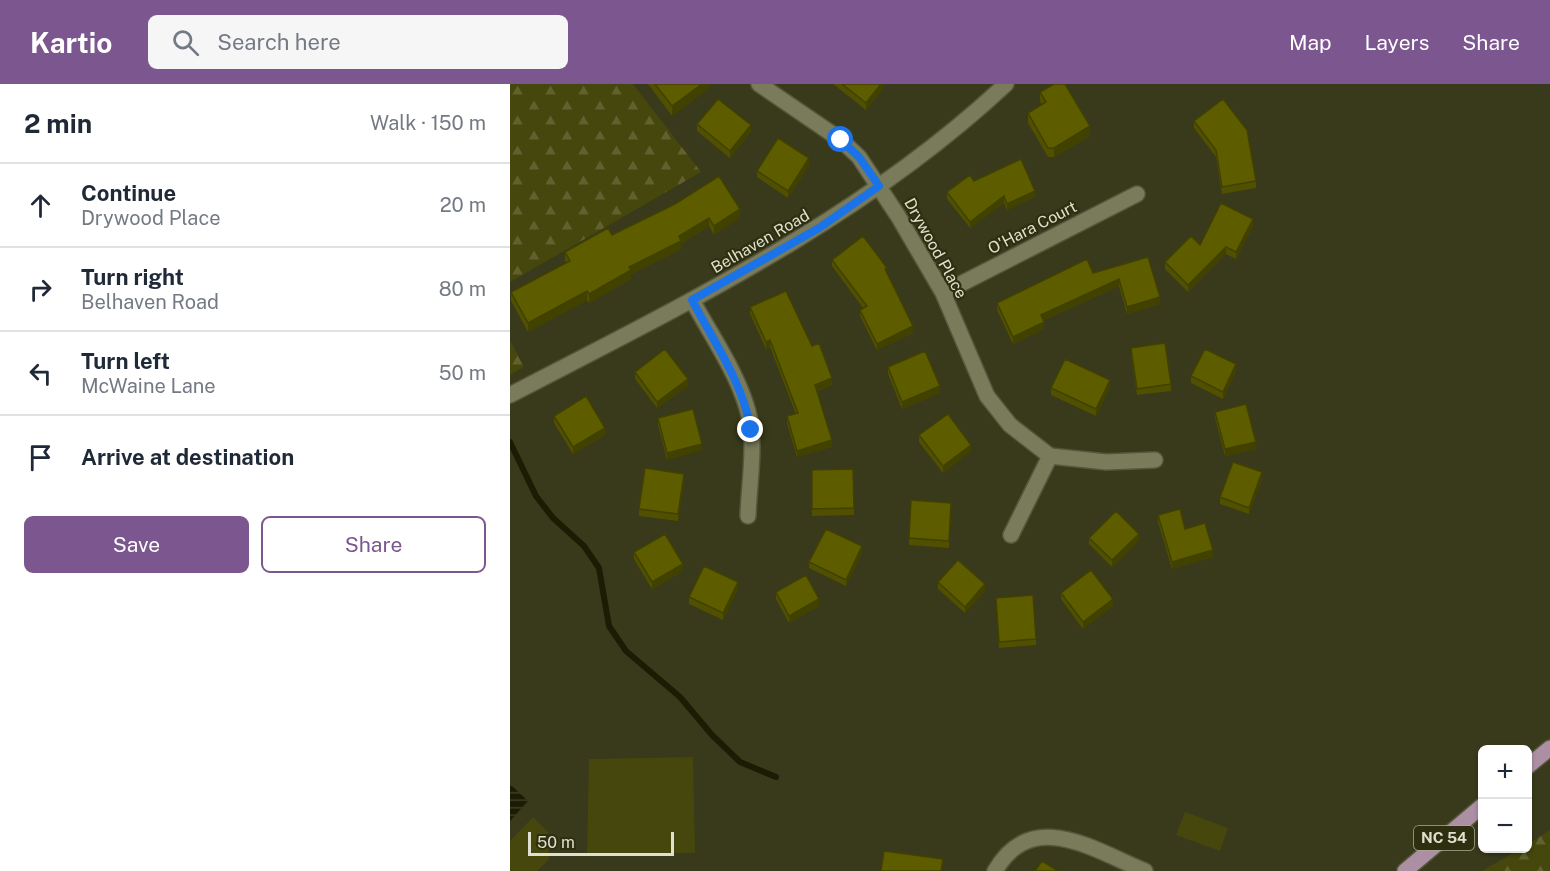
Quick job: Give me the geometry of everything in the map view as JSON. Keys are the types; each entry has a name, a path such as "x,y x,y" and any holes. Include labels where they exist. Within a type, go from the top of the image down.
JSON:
{"main road":[{"path":"1532,763 1550,748"},
{"name":"NC 54","path":"1405,871 1478,809"}],"street":[{"name":"Drywood Place","path":"759,84 841,140 859,157 943,293 987,396 1010,425 1050,456"},
{"name":"Belhaven Road","path":"510,395 692,300 819,228 879,186 973,114 1006,84"},
{"name":"O'Hara Court","path":"943,293 1137,194"},
{"path":"692,300 737,383 747,409 751,430 748,516"},
{"path":"1011,535 1050,456 1106,462 1155,460"},
{"path":"995,871 1001,861 1018,844 1037,837 1058,836 1145,871"}],"green space":[{"path":"510,84 633,84 701,172 510,282"},
{"path":"510,340 524,367 510,375"},
{"path":"693,757 695,853 587,854 589,759"},
{"path":"1185,812 1228,828 1220,851 1176,835"},
{"path":"533,817 548,832 549,859 537,871 510,871 510,841"},
{"path":"1550,830 1550,871 1482,871 1513,853 1532,853 1532,841"}],"shaded area":[{"path":"510,784 528,801 510,821"}],"building":[{"path":"655,84 702,84 672,106"},
{"path":"842,84 881,84 866,103"},
{"path":"1054,84 1065,84 1090,126 1054,148 1048,148 1028,113 1046,102 1040,92"},
{"path":"718,99 751,125 730,151 697,124"},
{"path":"1223,99 1247,130 1256,181 1222,187 1216,150 1194,121"},
{"path":"778,138 809,158 788,191 757,171"},
{"path":"1021,159 1035,191 1007,204 1004,196 970,222 947,192 970,175 974,181"},
{"path":"719,176 740,209 714,226 709,218 679,236 681,241 629,267 631,270 589,294 587,291 528,323 511,292 570,261 565,252 608,228 612,235 675,204"},
{"path":"1221,203 1253,219 1236,252 1226,247 1188,285 1165,262 1191,236 1200,245"},
{"path":"863,236 887,268 885,269 913,326 877,344 860,310 867,306 832,260"},
{"path":"1148,257 1160,297 1127,307 1119,279 1041,315 1044,322 1013,337 997,303 1087,259 1093,273"},
{"path":"786,291 812,346 819,343 832,378 815,385 832,440 797,451 787,416 798,413 770,340 766,342 750,307"},
{"path":"1165,343 1171,384 1137,389 1131,348"},
{"path":"665,349 688,379 657,402 635,372"},
{"path":"1205,349 1236,364 1223,392 1191,376"},
{"path":"925,351 940,386 902,402 888,367"},
{"path":"1065,359 1110,380 1096,409 1051,388"},
{"path":"586,396 605,428 573,447 554,416"},
{"path":"1246,404 1256,442 1225,449 1215,412"},
{"path":"693,409 702,444 667,453 658,418"},
{"path":"948,414 971,445 943,466 919,435"},
{"path":"1233,462 1262,472 1249,508 1220,497"},
{"path":"645,468 684,474 678,514 639,509"},
{"path":"853,469 854,508 812,509 812,470"},
{"path":"911,500 951,503 949,541 909,538"},
{"path":"1180,509 1185,529 1205,523 1213,550 1172,562 1158,515"},
{"path":"1116,511 1139,534 1112,560 1089,538"},
{"path":"826,529 862,546 846,580 809,562"},
{"path":"665,534 683,564 652,582 634,552"},
{"path":"958,560 985,584 965,607 938,582"},
{"path":"704,566 738,582 723,613 689,597"},
{"path":"1091,570 1113,599 1083,622 1061,593"},
{"path":"806,575 819,599 789,616 776,592"},
{"path":"1033,595 1036,639 999,642 996,598"},
{"path":"884,851 943,859 941,871 881,871"},
{"path":"1042,861 1058,871 1035,871"}],"waterway":[{"path":"510,442 536,496 553,518 584,546 599,568 609,626 626,651 680,697 712,735 740,762 776,777"}],"route":[{"path":"751,430 747,409 737,383 692,300 819,228 879,186 859,157 841,140"}]}
